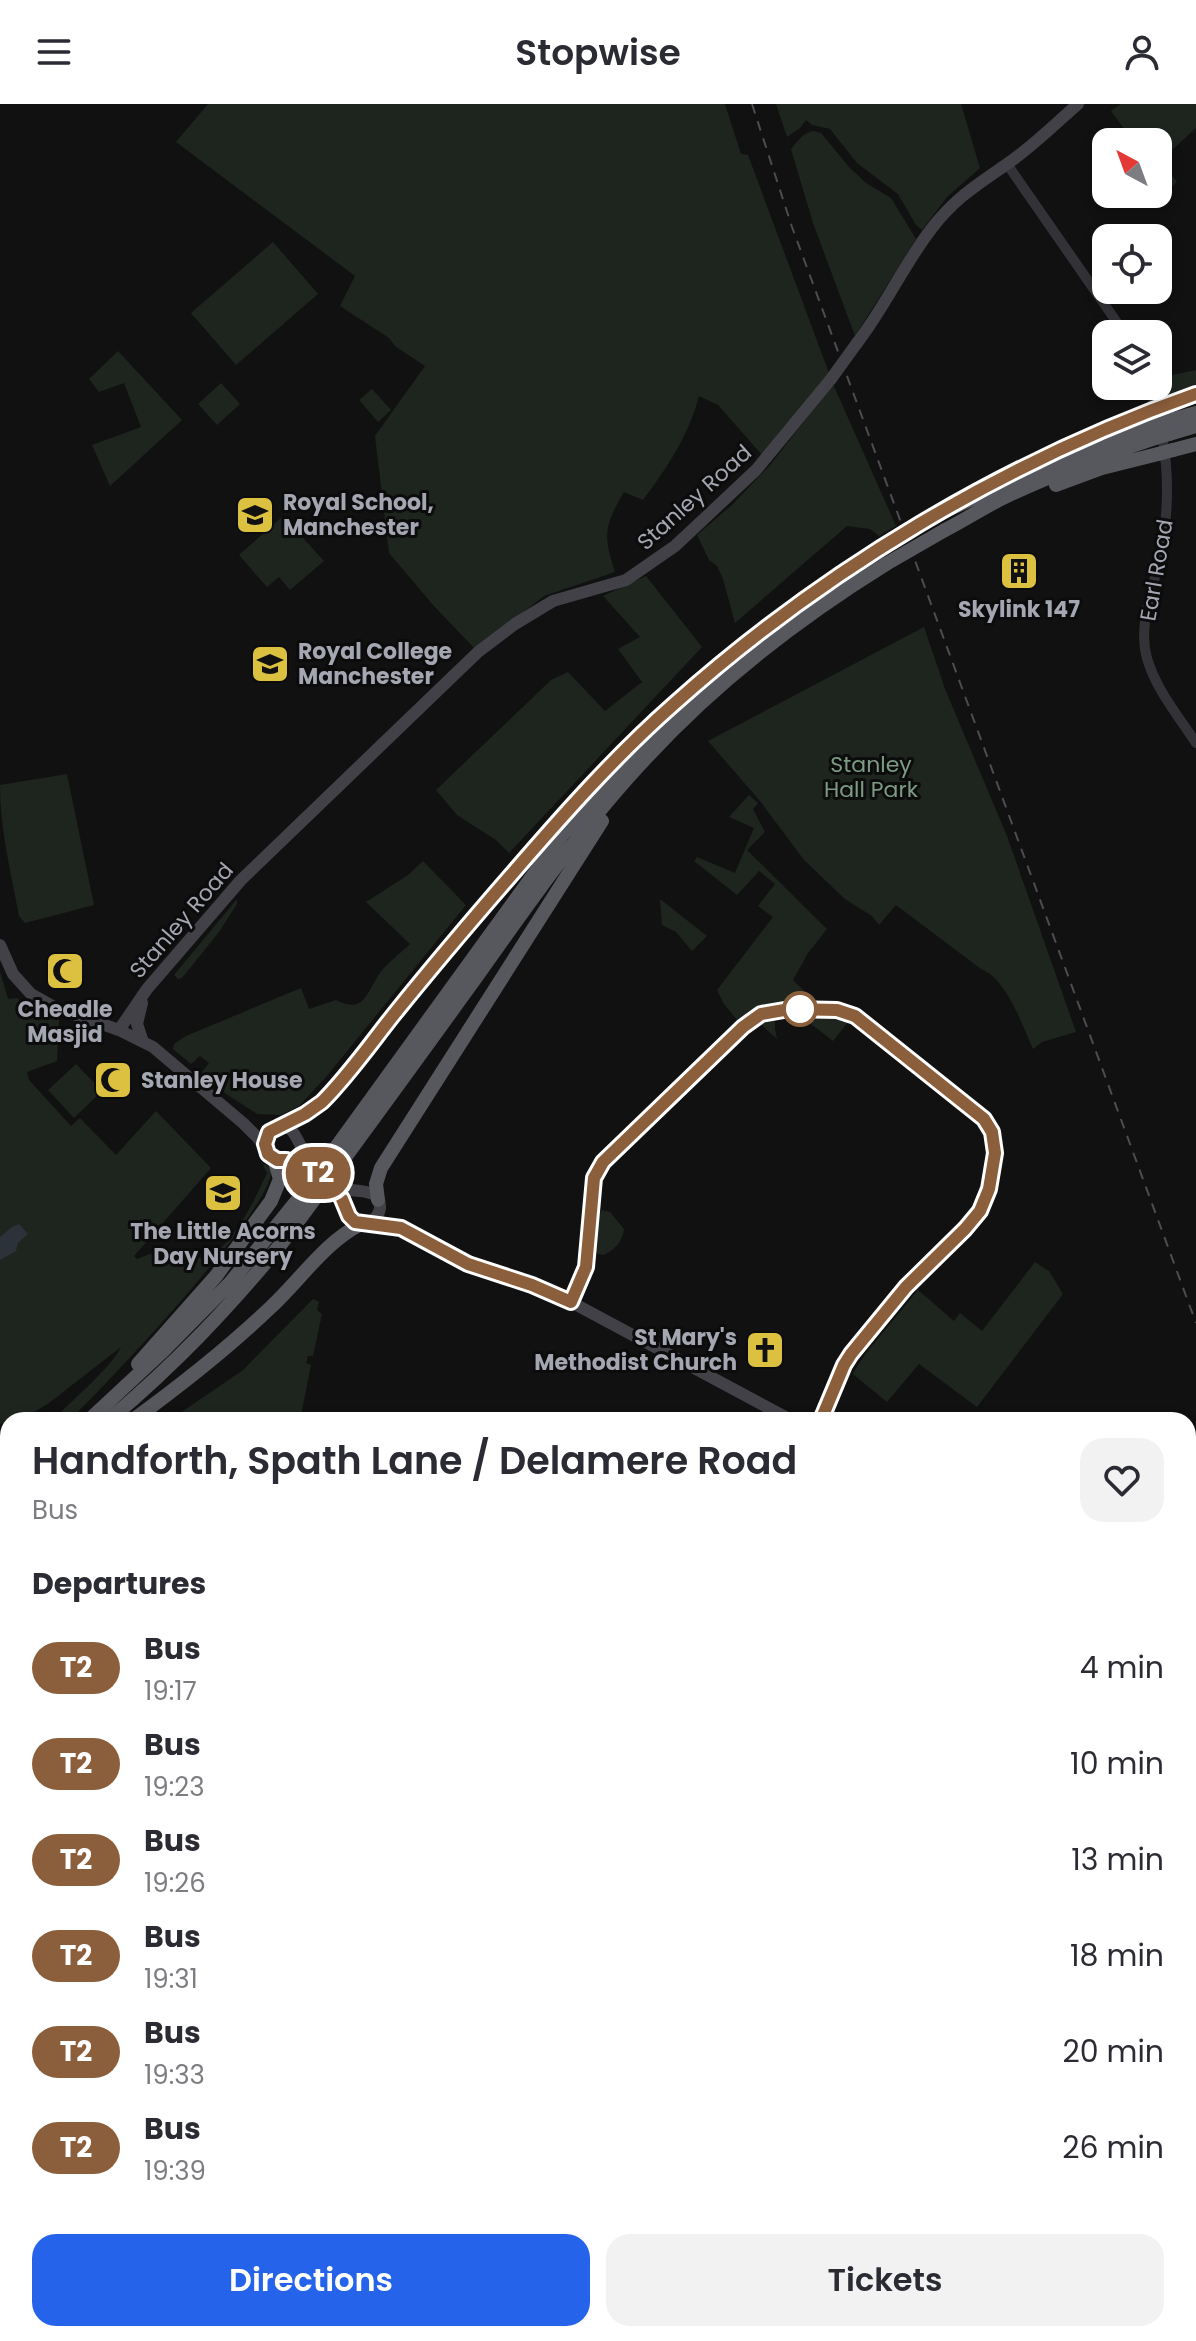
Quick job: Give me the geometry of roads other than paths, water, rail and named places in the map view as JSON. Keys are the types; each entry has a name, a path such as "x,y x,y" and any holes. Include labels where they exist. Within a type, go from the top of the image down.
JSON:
{"highway":[{"path":"118,1412 173,1363 241,1293 291,1232 575,842 646,758 697,707 797,624 886,564 1003,498 1121,449 1196,394"},
{"path":"278,1128 317,1107 327,1097 512,873 647,729 787,611 880,548 1042,458 1196,413"},
{"path":"1159,423 1196,426"},
{"path":"948,528 1102,468 1196,444"},
{"path":"98,1412 172,1343 230,1283 316,1176 563,834 662,722 711,674"},
{"path":"378,1201 376,1184 381,1168 578,857 615,803 697,707"},
{"path":"88,1412 173,1326 240,1245 278,1187 280,1179 275,1156"},
{"path":"143,1412 243,1333 343,1234 365,1223"}],"main road":[{"name":"Stanley Road","path":"119,1030 147,989 241,880 478,652 553,601 626,580 675,546 756,470 872,325 931,229 964,193 1007,164 1078,104"},
{"path":"0,945 13,974 31,994 54,1007 119,1030 163,1054 243,1123 275,1156 311,1168 332,1184 372,1193 401,1228 468,1264 532,1285 571,1302 776,1412"},
{"path":"143,1042 137,1016 147,989"},
{"path":"243,1123 289,1129 311,1168"},
{"path":"275,1156 266,1136 278,1128"},
{"path":"275,1156 295,1153 297,1140"},
{"path":"332,1184 352,1219 401,1228"},
{"path":"347,1210 350,1196 362,1190"},
{"path":"365,1223 377,1216 380,1209 378,1201"}],"street":[{"path":"1007,164 1115,320"},
{"name":"Earl Road","path":"1154,400 1164,445 1167,504 1159,560 1148,600 1144,643 1154,678 1196,743"}],"railway":[{"path":"752,104 792,227 1196,1323"}],"place":[{"name":"Royal School, Manchester","path":"255,515"},
{"name":"Skylink 147","path":"1019,571"},
{"name":"Royal College Manchester","path":"270,664"},
{"name":"Cheadle Masjid","path":"65,971"},
{"name":"Stanley House","path":"113,1080"},
{"name":"The Little Acorns Day Nursery","path":"223,1193"},
{"name":"St Mary's Methodist Church","path":"765,1350"}],"park label":[{"name":"Stanley Hall Park","path":"871,776"}]}
